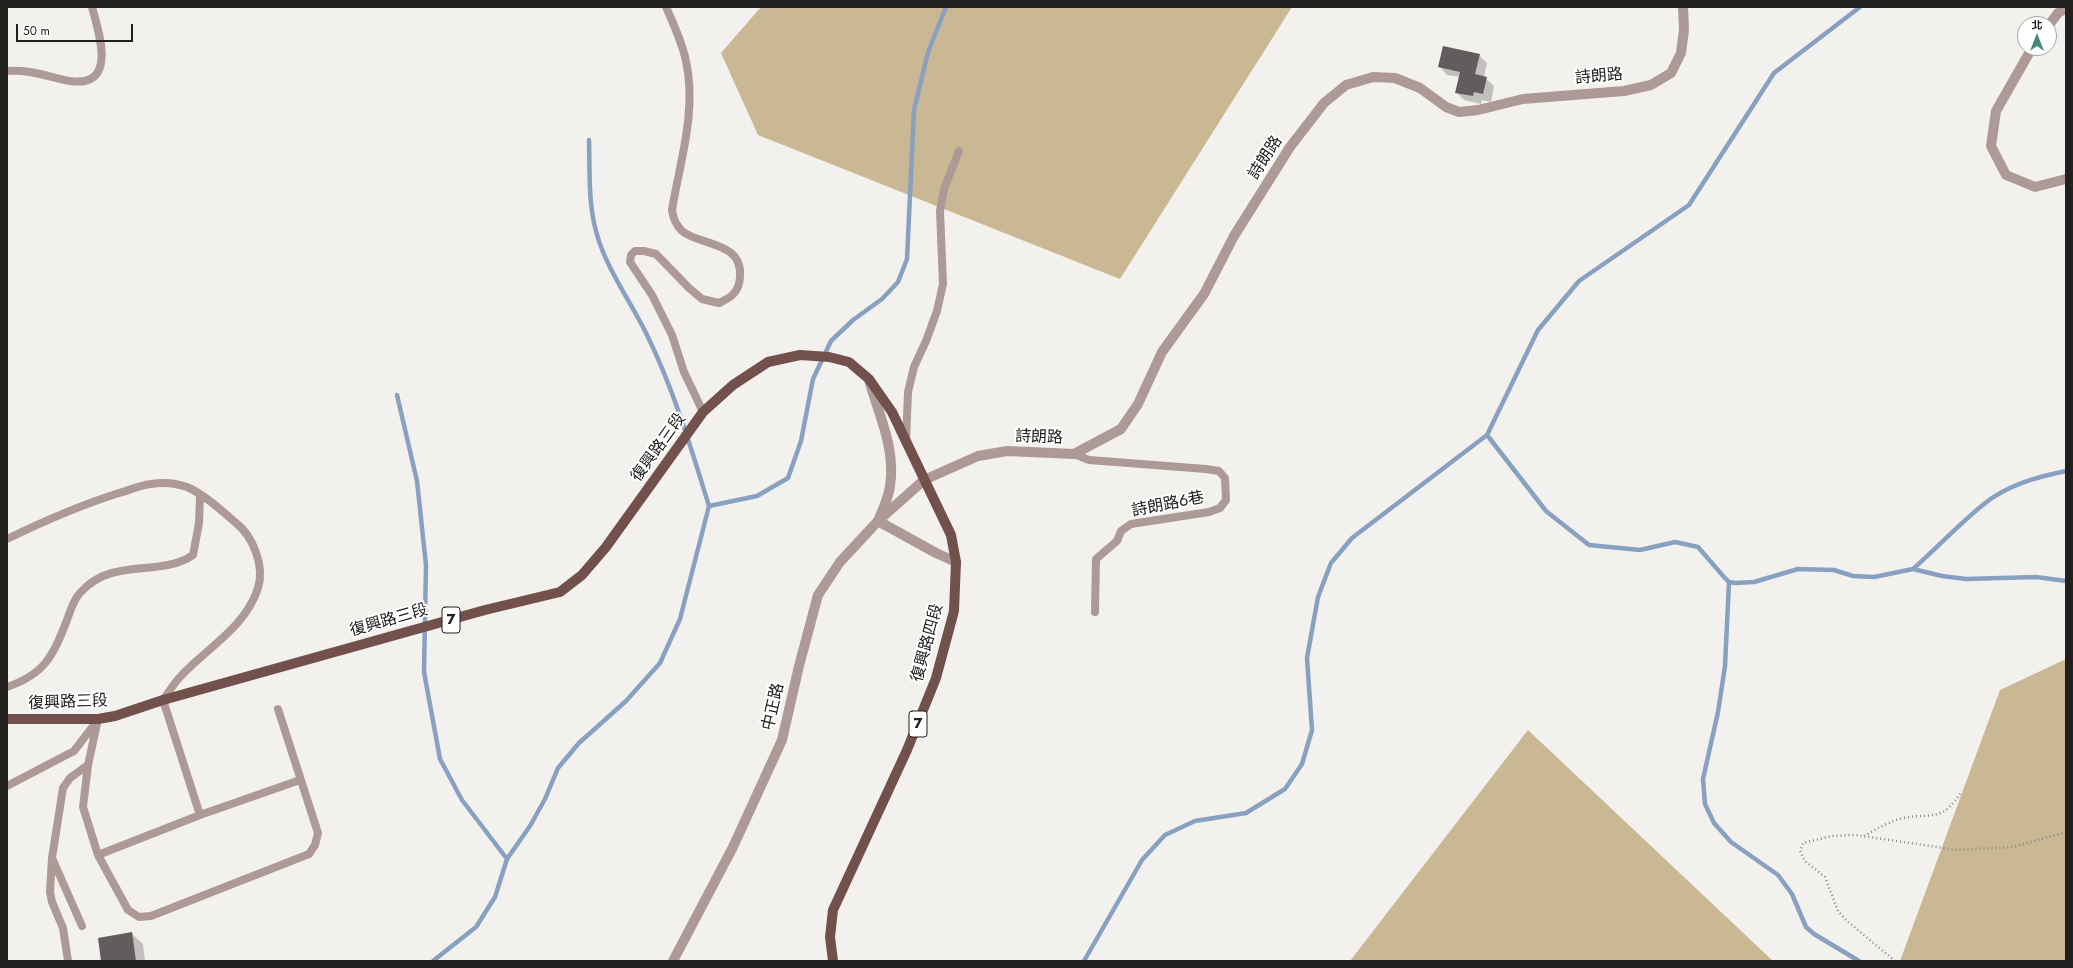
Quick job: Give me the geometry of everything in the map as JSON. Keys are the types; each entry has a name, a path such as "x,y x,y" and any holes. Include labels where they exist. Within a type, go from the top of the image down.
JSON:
{"main road":[{"name":"復興路三段","path":"7,719 98,719 116,716 163,700 477,612 560,592 582,575 606,547 703,412 733,384 768,362 800,355 829,357"},
{"name":"復興路四段","path":"829,357 849,362 869,379 892,412 951,535 956,562 954,611 936,678 907,750 833,910 830,937 833,961"}],"street":[{"name":"詩朗路","path":"924,480 978,456 1007,451 1074,454 1121,429 1138,404 1162,352 1204,294 1234,236 1290,147 1324,103 1346,85 1373,76 1395,78 1420,88 1446,107 1459,112 1478,110 1523,99 1624,91 1651,85 1671,73 1681,53 1684,30 1683,7"},
{"path":"2056,16 2066,8"},
{"path":"2027,56 1996,111 1991,146 2006,174 2035,187 2066,178"},
{"path":"869,379 889,444 892,464 890,488 878,521 956,562"},
{"name":"中正路","path":"673,961 733,847 782,740 799,666 818,595 840,562 878,521 924,480"}],"lane":[{"path":"7,71 19,70 47,74 69,81 83,82 92,79 99,72 102,57 100,37 92,7"},
{"path":"666,7 679,37 686,62 689,87 688,128 672,210 674,220 683,232 727,250 737,261 741,274 740,288 732,297 719,303 702,299 689,288 656,254 644,251 635,251 631,256 630,262 652,295 672,335 686,379 703,412"},
{"path":"906,441 908,392 914,368 935,317 943,284 940,211 944,189 959,151"},
{"name":"詩朗路6巷","path":"1074,454 1088,460 1219,471 1225,478 1226,500 1220,508 1209,512 1131,524 1121,531 1117,541 1096,559 1095,612"},
{"path":"7,539 56,516 150,484 169,483 187,487 217,506 245,529 255,546 258,563 258,587 248,612 228,635 180,677 163,700 200,815"},
{"path":"7,687 26,681 43,666 55,650 79,593 95,580 114,572 133,568 171,565 183,561 193,555 197,537 200,496"},
{"path":"98,719 88,765 83,807 98,855 128,910 139,917 151,916 308,854 315,845 318,833 278,709"},
{"path":"7,786 74,751 98,719"},
{"path":"68,961 63,928 52,902 50,892 52,858 63,788 70,778 88,765"},
{"path":"98,855 200,815 300,780"},
{"path":"52,858 82,926"}],"path":[{"path":"1863,836 1888,823 1905,818 1925,817 1940,813 1952,806 1962,790"},
{"path":"1896,961 1846,920 1838,911 1825,877 1805,861 1800,851 1803,843 1814,839 1832,836 1863,836 1957,850 2013,847 2066,832"}],"shaded area":[{"path":"761,7 1292,7 1120,279 758,135 721,53"},
{"path":"2066,659 2066,961 1900,961 2000,690"},
{"path":"1528,730 1773,961 1350,961"}],"building":[{"path":"1443,46 1480,54 1475,74 1487,77 1483,94 1474,92 1473,96 1455,93 1460,72 1438,67"},
{"path":"132,932 136,961 101,961 98,938"}],"waterway":[{"path":"433,961 476,927 495,897 507,859 530,826 545,799 558,768 579,743 626,701 660,663 680,619 709,506 757,496 788,478 801,441 813,379 831,341 853,320 882,299 898,282 907,259 914,110 928,52 946,7"},
{"path":"1084,961 1142,860 1165,835 1195,821 1246,813 1285,789 1302,764 1312,730 1307,658 1318,597 1331,563 1352,538 1487,435 1538,330 1579,281 1689,205 1774,73 1860,7"},
{"path":"589,140 590,186 593,220 600,244 612,271 647,335 666,377 696,463 709,506"},
{"path":"397,395 417,481 426,565 424,672 440,759 462,800 507,859"},
{"path":"1487,435 1546,511 1589,545 1640,550 1675,542 1698,547 1729,582 1754,582 1798,569 1834,570 1853,576 1874,577 1913,569 1942,576 1966,579 2036,577 2066,581"},
{"path":"1913,569 1993,497 2023,483 2066,471"},
{"path":"1729,582 1725,666 1718,712 1703,779 1705,804 1714,823 1731,842 1778,875 1792,894 1806,927 1814,934 1859,961"}]}
